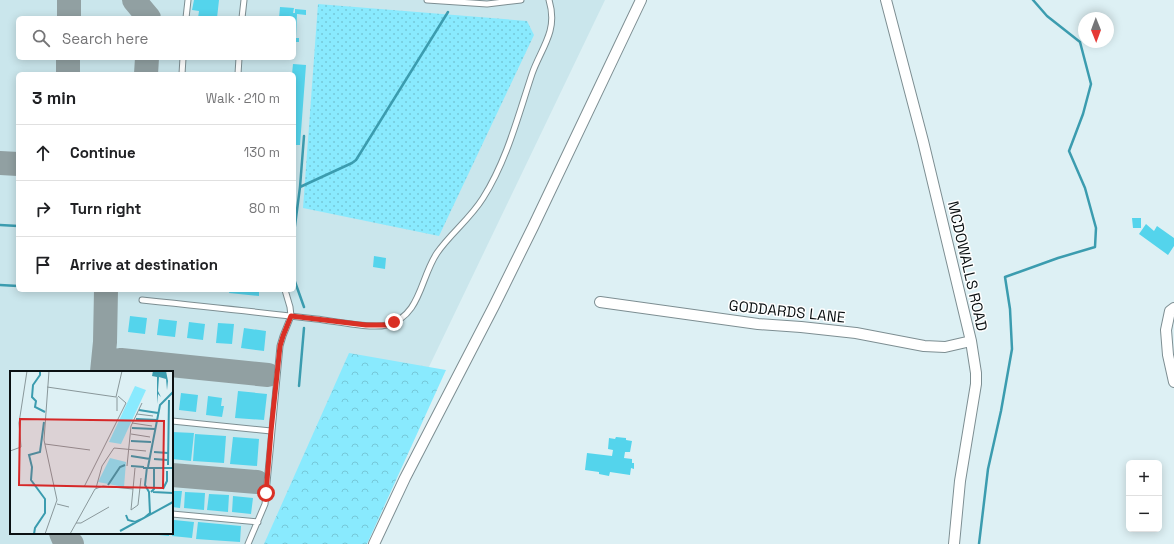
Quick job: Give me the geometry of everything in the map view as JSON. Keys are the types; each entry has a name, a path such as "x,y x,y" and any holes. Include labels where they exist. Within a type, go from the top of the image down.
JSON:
{"street":[{"path":"374,544 405,478 530,234 640,0"},
{"name":"MCDOWALLS ROAD","path":"886,0 923,141 971,341 976,373 976,384 960,482 954,544"},
{"name":"GODDARDS LANE","path":"600,302 758,324 856,333 924,346 945,347 971,341"},
{"path":"1172,309 1166,330 1167,349 1174,382"}],"lane":[{"path":"186,16 188,0"},
{"path":"242,16 244,0"},
{"path":"427,0 487,4 521,0"},
{"path":"142,300 377,326 387,325 402,319 417,299 425,276 436,254 482,200 499,167 510,141 533,71 550,31 552,16 549,0"},
{"path":"182,72 183,60"},
{"path":"238,72 239,60"},
{"path":"248,544 258,522 266,498 280,346 291,316 286,292"},
{"path":"173,421 271,431"},
{"path":"173,514 258,522"}],"shaded area":[{"path":"0,0 605,0 344,544 0,544"}],"green space":[{"path":"318,4 527,21 534,35 439,236 303,208"},
{"path":"349,353 446,370 367,544 264,544"}],"building":[{"path":"194,0 219,0 217,16 198,16 199,11 192,10"},
{"path":"280,7 294,8 293,13 295,13 295,9 306,10 306,15 297,14 296,38 296,16 279,16"},
{"path":"296,38 299,38 299,42 296,42"},
{"path":"293,64 306,65 300,145 296,145 296,72 292,72"},
{"path":"1132,218 1141,218 1141,228 1133,228"},
{"path":"1146,224 1154,231 1157,226 1174,238 1174,246 1168,255 1139,234"},
{"path":"374,256 386,258 385,269 373,267"},
{"path":"259,292 259,296 229,293"},
{"path":"130,316 147,318 145,334 128,332"},
{"path":"159,319 177,321 175,337 157,335"},
{"path":"189,322 205,324 203,340 187,338"},
{"path":"218,323 234,324 232,344 216,343"},
{"path":"244,328 266,331 264,351 241,348"},
{"path":"238,391 267,394 264,420 235,418"},
{"path":"181,393 198,395 196,412 179,410"},
{"path":"208,396 222,398 221,406 224,406 222,417 206,415"},
{"path":"173,432 194,433 191,461 173,459"},
{"path":"195,434 226,436 224,463 193,461"},
{"path":"233,437 259,439 257,466 230,464"},
{"path":"616,437 626,438 626,440 632,441 630,452 625,452 624,458 632,459 632,463 634,463 634,469 631,468 630,475 610,472 609,476 599,474 599,472 585,470 587,453 612,456 613,450 608,449 609,438 615,439"},
{"path":"173,491 182,491 180,508 173,507"},
{"path":"185,492 205,493 204,510 184,508"},
{"path":"209,494 229,495 228,512 207,510"},
{"path":"233,496 253,498 251,514 232,512"},
{"path":"174,520 194,522 192,538 172,536"},
{"path":"198,522 241,526 240,542 196,539"},
{"path":"148,534 169,534 169,536"}],"waterway":[{"path":"979,544 988,469 1001,411 1012,349 1010,309 1005,277 1058,258 1095,247 1096,228 1085,188 1069,151 1083,114 1091,84 1080,42 1047,16 1033,0"},
{"path":"300,187 356,160 448,12"},
{"path":"296,218 304,136"},
{"path":"0,225 16,226"},
{"path":"0,285 16,286"},
{"path":"296,285 304,307"},
{"path":"299,386 304,328"}],"taxiway":[{"path":"69,0 69,16"},
{"path":"134,0 147,16"},
{"path":"68,60 68,72"},
{"path":"146,72 147,60"},
{"path":"0,163 16,164"},
{"path":"102,371 105,342 106,292"},
{"path":"104,371 110,364 121,360 268,375"},
{"path":"173,475 257,482"},
{"path":"61,534 64,540 72,544"}],"route":[{"path":"266,493 280,346 291,316 377,326 387,325 394,322"}]}
